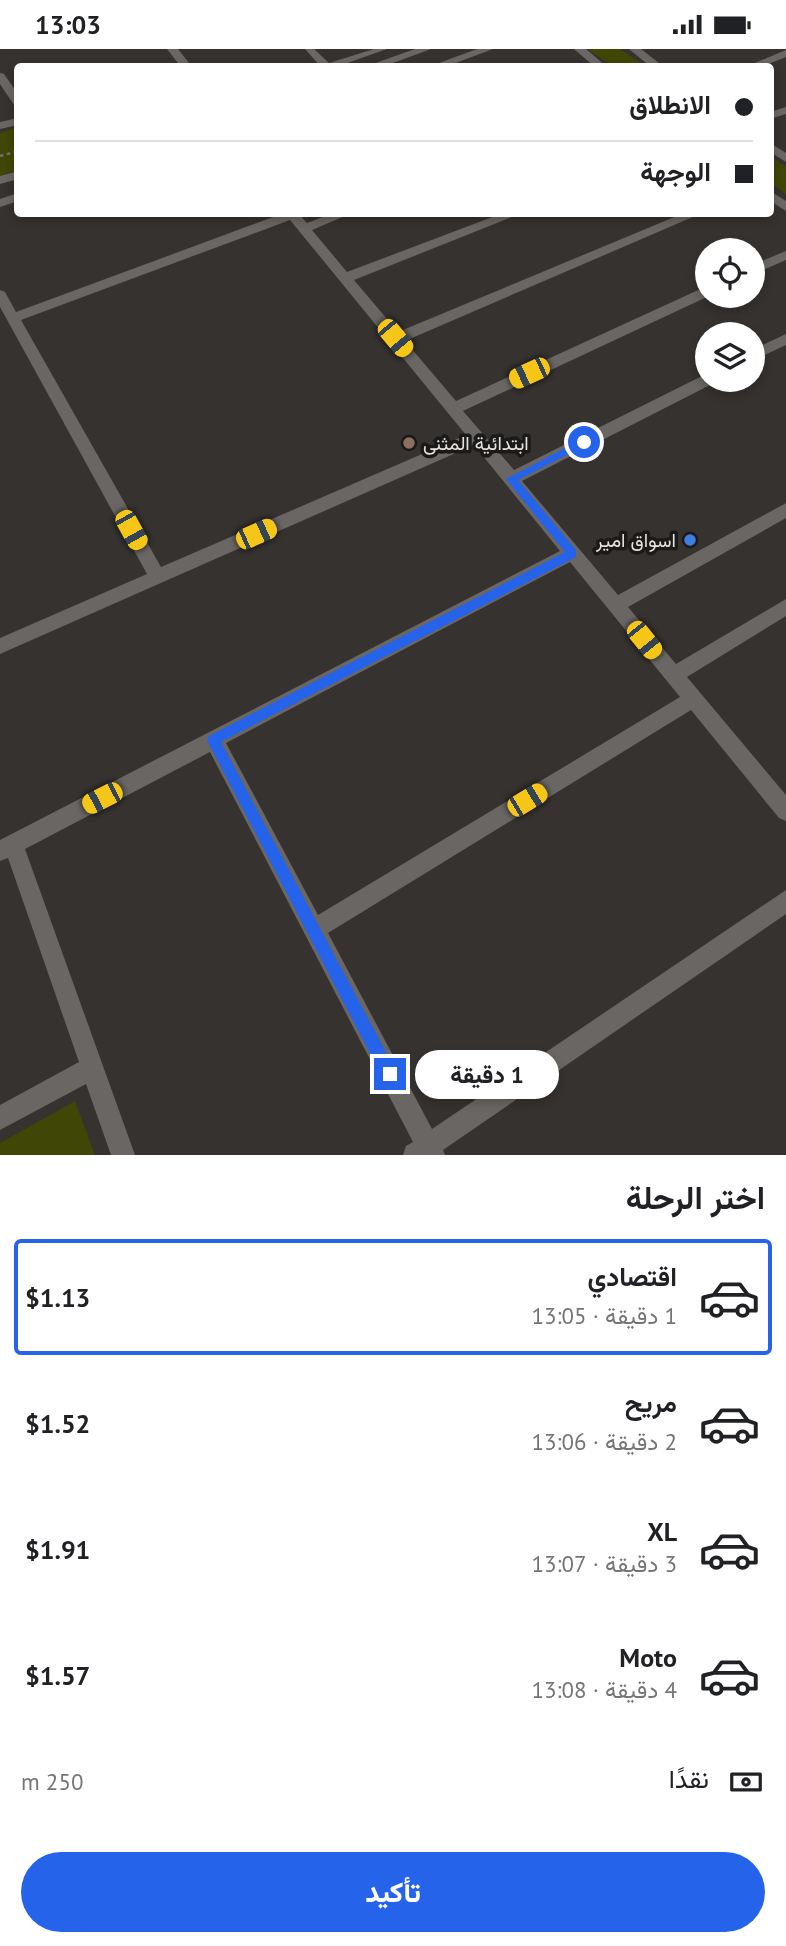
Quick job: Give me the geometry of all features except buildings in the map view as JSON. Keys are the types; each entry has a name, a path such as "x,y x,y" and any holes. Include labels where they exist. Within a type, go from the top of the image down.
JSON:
{"street":[{"path":"172,49 184,63"},
{"path":"382,63 426,49"},
{"path":"445,63 488,49"},
{"path":"579,49 596,63"},
{"path":"638,52 660,49"},
{"path":"638,52 653,63"},
{"path":"760,63 786,53"},
{"path":"0,76 14,97"},
{"path":"13,318 284,217"},
{"path":"294,217 786,811"},
{"path":"304,229 336,217"},
{"path":"345,278 505,217"},
{"path":"395,338 686,217"},
{"path":"765,265 786,255"},
{"path":"0,295 158,577"},
{"path":"453,408 695,297"},
{"path":"765,350 786,339"},
{"path":"511,479 695,386"},
{"path":"0,646 476,436"},
{"path":"615,605 786,510"},
{"path":"123,1155 92,1067 6,847 572,553"},
{"path":"674,675 786,607"},
{"path":"313,930 693,699"},
{"path":"214,740 425,1152 786,901"},
{"path":"0,1118 92,1067"}],"lane":[{"path":"309,49 324,63"},
{"path":"337,63 383,49"}],"green space":[{"path":"588,49 620,49 641,63 608,63"},
{"path":"14,128 14,171 0,176 0,133"},
{"path":"774,159 786,167 786,194 774,185"},
{"path":"75,1101 95,1155 0,1155 0,1143"}],"place":[{"name":"ابتدائية المثنى","path":"409,443"},
{"name":"اسواق امير","path":"690,540"}],"route":[{"path":"390,1074 214,740 572,553 511,479 584,442"}]}
